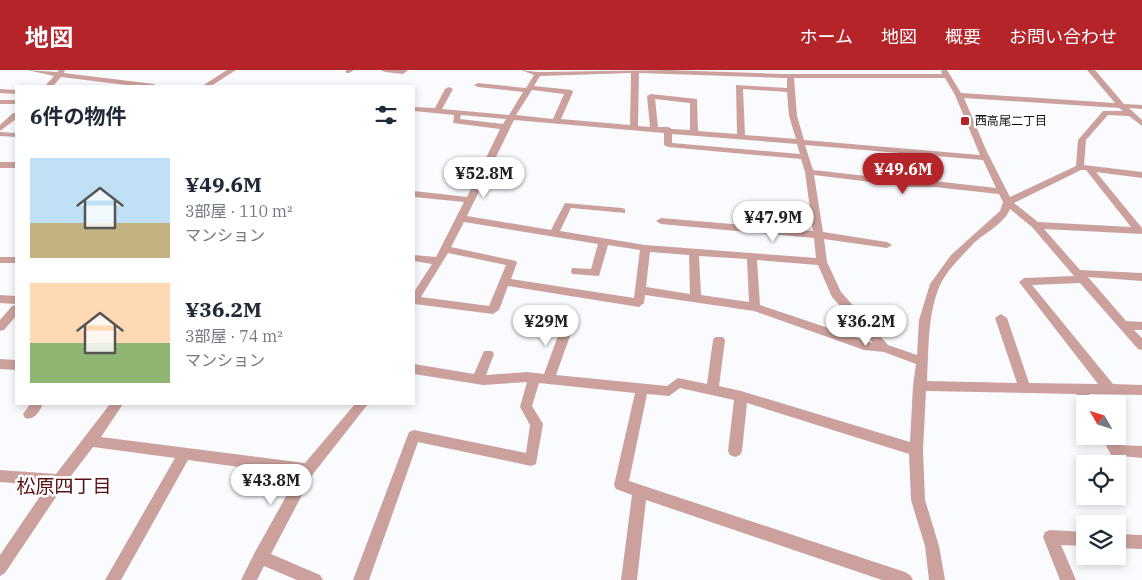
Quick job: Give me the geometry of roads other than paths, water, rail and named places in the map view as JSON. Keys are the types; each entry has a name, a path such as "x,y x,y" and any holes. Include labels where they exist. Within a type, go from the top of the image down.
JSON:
{"street":[{"path":"31,70 147,85"},
{"path":"208,85 232,70"},
{"path":"385,70 402,72 404,70"},
{"path":"525,70 538,74 571,71 794,74 946,73 959,95 1000,190 1008,202 1035,225 1142,346"},
{"path":"1091,70 1122,106 1142,124"},
{"path":"634,126 640,71"},
{"path":"50,85 60,73"},
{"path":"415,298 444,250 486,169 505,127 538,74"},
{"path":"794,74 790,90 793,116 809,172 822,262 836,294 884,348"},
{"path":"478,85 569,92 556,121"},
{"path":"741,136 739,88 790,90"},
{"path":"437,111 450,89"},
{"path":"0,91 15,92"},
{"path":"959,95 1142,107"},
{"path":"654,128 651,96 694,101 694,131"},
{"path":"415,109 694,131 986,158"},
{"path":"458,113 456,121 505,127"},
{"path":"1131,114 1106,113 1082,140 1085,168 1141,231"},
{"path":"0,128 15,116"},
{"path":"668,129 668,145 805,157"},
{"path":"0,134 15,135"},
{"path":"0,165 15,165"},
{"path":"935,578 932,546 918,500 916,450 924,320 934,284 971,241 996,221 1004,212 1008,202 1085,168 1142,175"},
{"path":"809,172 911,184 934,184 1000,190"},
{"path":"415,194 470,200"},
{"path":"554,233 568,205 622,211"},
{"path":"460,218 645,248 822,262"},
{"path":"661,221 818,235 888,245"},
{"path":"1035,225 1141,231"},
{"path":"576,271 595,273 604,241"},
{"path":"504,282 639,303 645,248"},
{"path":"415,300 493,310 512,263 444,250"},
{"path":"694,252 696,298"},
{"path":"752,257 755,307"},
{"path":"415,258 438,261"},
{"path":"0,260 15,260"},
{"path":"1109,389 1024,282 1081,276 1142,277"},
{"path":"640,290 755,307 868,347 884,348 922,361"},
{"path":"0,299 15,300"},
{"path":"0,327 15,309"},
{"path":"1001,318 1024,386"},
{"path":"548,380 568,322"},
{"path":"1124,325 1142,326"},
{"path":"712,390 719,340"},
{"path":"478,379 488,354"},
{"path":"0,364 15,365"},
{"path":"415,369 478,379 534,378 669,391 678,383 741,396 916,450"},
{"path":"361,580 414,436 531,460 536,424 526,407 534,378"},
{"path":"919,386 1024,386 1142,390"},
{"path":"642,388 621,485 905,580"},
{"path":"1079,388 1083,395"},
{"path":"735,451 741,396"},
{"path":"29,414 36,405"},
{"path":"0,568 59,481 116,405"},
{"path":"249,580 308,470 361,405"},
{"path":"90,441 308,470"},
{"path":"1112,445 1116,451 1142,452"},
{"path":"113,580 185,454"},
{"path":"0,476 59,481"},
{"path":"629,580 640,491"},
{"path":"1068,580 1050,537 1076,538"},
{"path":"1126,541 1142,542"},
{"path":"260,557 315,580"}],"lane":[{"path":"0,102 15,102"}],"place":[{"name":"西高尾二丁目","path":"965,121"}],"district":[{"name":"松原四丁目","path":"64,486"}]}
